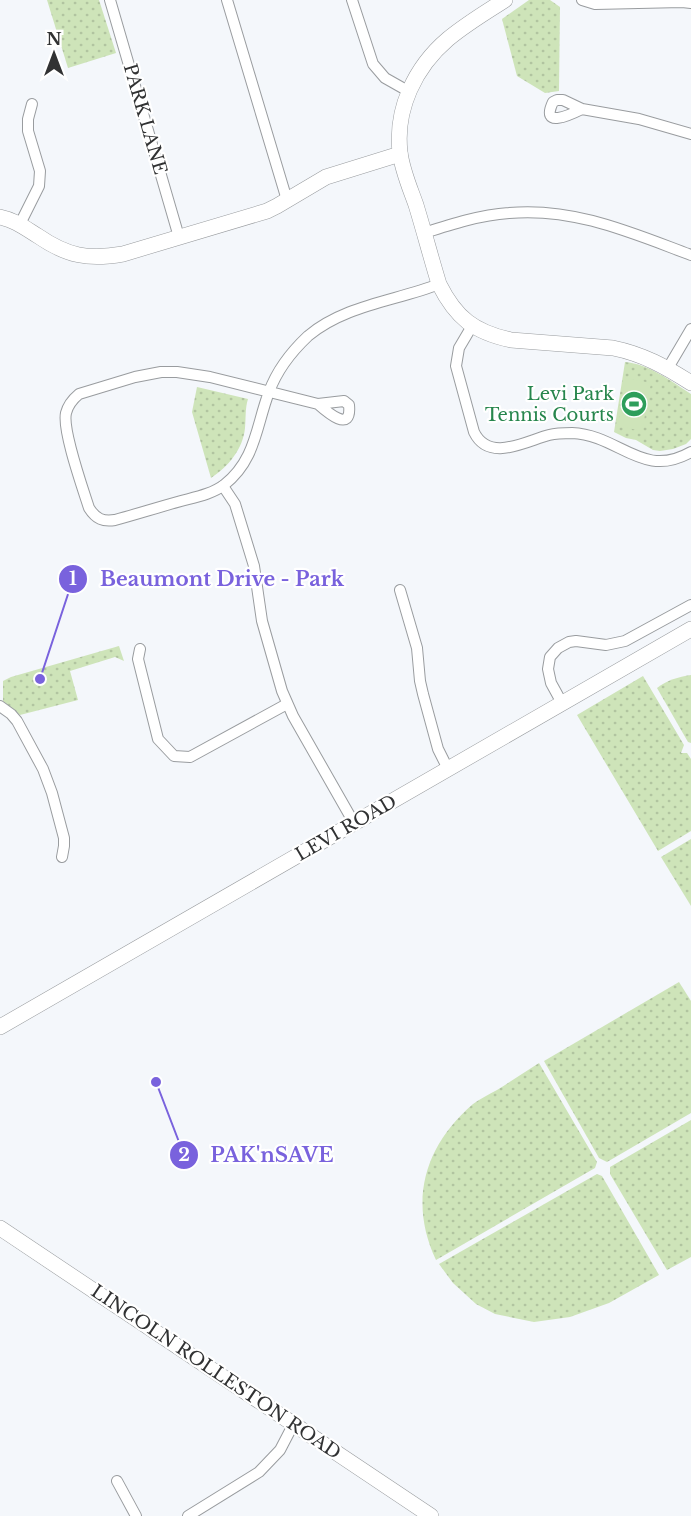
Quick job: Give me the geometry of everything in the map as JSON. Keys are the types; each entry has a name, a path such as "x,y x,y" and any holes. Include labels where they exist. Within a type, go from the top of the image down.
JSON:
{"main road":[{"path":"505,0 447,40 427,61 408,91 405,101 400,127 400,154 439,284 453,308 472,326 496,337 627,351 652,360 691,383"},
{"path":"0,217 20,224 62,250 91,256 123,254 267,211 327,176 400,154"},
{"name":"LEVI ROAD","path":"0,1027 691,629"},
{"name":"LINCOLN ROLLESTON ROAD","path":"0,1228 431,1516"}],"street":[{"name":"PARK LANE","path":"110,0 179,237"},
{"path":"227,0 287,200"},
{"path":"352,0 373,64 385,78 408,91"},
{"path":"582,0 595,4 691,3"},
{"path":"20,224 39,186 40,171 28,131 28,118 32,104"},
{"path":"582,109 639,119 691,134"},
{"path":"424,233 487,216 508,213 550,213 597,222 691,255"},
{"path":"318,404 269,391 193,374 161,372 135,377 79,394 69,406 65,421 89,508 92,514 101,521 115,520 208,494 224,486 249,456 269,391 280,369 306,338 344,314 439,284"},
{"path":"472,326 459,348 456,366 474,432 484,444 495,448 505,448 550,435 575,433 602,439 642,459 651,461 669,461 691,452"},
{"path":"668,368 691,328"},
{"path":"224,486 235,504 254,566 262,621 287,704 354,823"},
{"path":"400,590 417,648 423,694 438,749 448,769"},
{"path":"562,703 551,683 548,669 550,657 558,648 576,641 606,645 625,641 691,604"},
{"path":"140,649 138,659 158,739 174,756 190,757 287,704"},
{"path":"0,706 16,721 43,769 64,838 62,857"},
{"path":"188,1516 259,1472 280,1450 294,1425"},
{"path":"117,1481 136,1516"}],"green space":[{"path":"47,0 99,0 116,53 68,68"},
{"path":"529,0 550,0 560,7 559,91 545,93 517,76 502,19"},
{"path":"625,362 643,366 691,394 691,439 686,444 673,449 653,450 636,440 614,432"},
{"name":"Levi Park Tennis Courts","path":"626,378 651,383 642,431 618,426"},
{"path":"197,387 248,399 244,436 238,450 229,463 211,478 192,412"},
{"path":"119,646 124,661 115,657 70,671 78,700 20,715 3,701 3,681 11,677"},
{"path":"691,675 691,743 688,742 657,688 673,679"},
{"path":"643,676 684,745 681,753 687,753 691,759 691,831 658,851 577,715"},
{"path":"691,839 691,906 661,857"},
{"path":"679,982 691,1001 691,1113 607,1162 599,1158 544,1061"},
{"path":"539,1063 597,1162 595,1168 436,1260 423,1216 426,1175 433,1156 443,1137 456,1120 473,1104"},
{"path":"691,1120 691,1257 667,1270 610,1174 610,1167"},
{"path":"597,1174 602,1176 659,1275 609,1303 570,1317 534,1322 495,1314 476,1304 453,1283 439,1264"}],"place":[{"name":"Levi Park Tennis Courts","path":"634,404"},
{"name":"Beaumont Drive - Park","path":"40,679"},
{"name":"PAK'nSAVE","path":"156,1082"}]}
